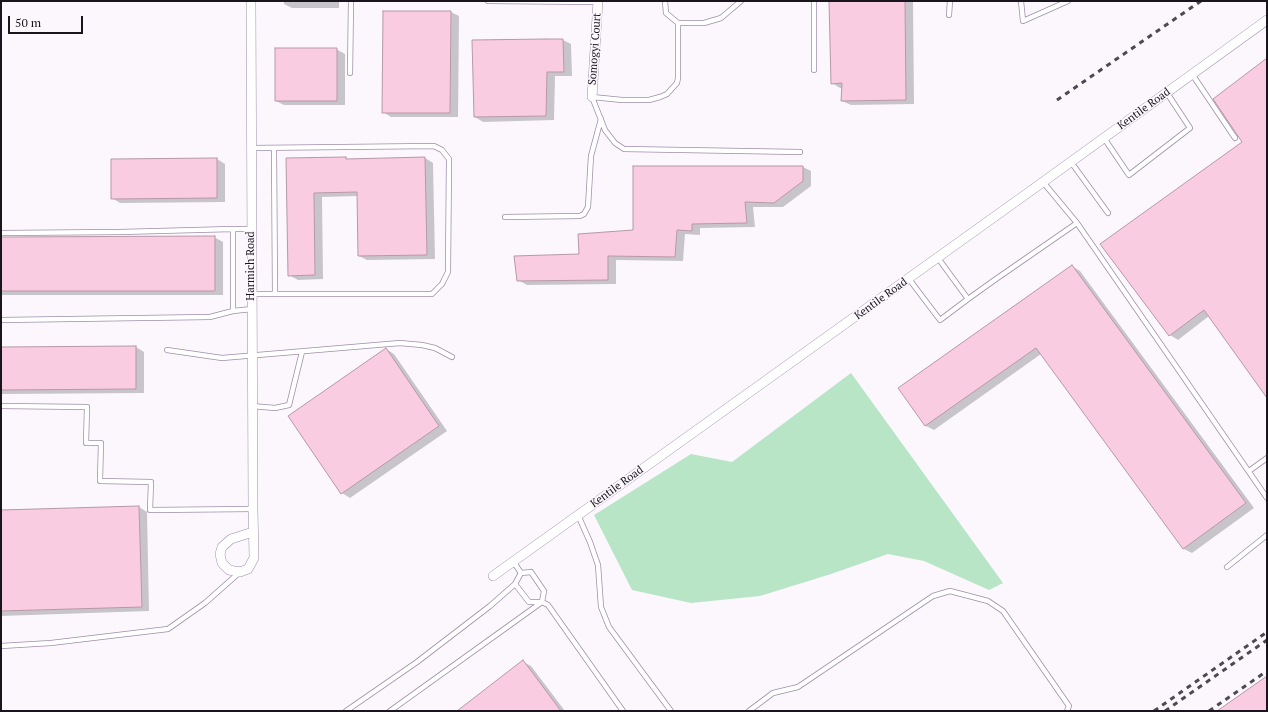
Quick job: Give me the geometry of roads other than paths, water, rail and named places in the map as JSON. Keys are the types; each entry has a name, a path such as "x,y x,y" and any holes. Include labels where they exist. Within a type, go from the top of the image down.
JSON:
{"street":[{"name":"Harmich Road","path":"240,572 248,569 254,558 252,509 251,1"},
{"name":"Somogyi Court","path":"592,98 598,2"},
{"name":"Kentile Road","path":"493,576 909,279 1267,20"},
{"path":"240,572 229,570 222,563 220,554 222,547 231,539 253,532"}],"lane":[{"path":"350,73 351,1"},
{"path":"488,1 598,2"},
{"path":"664,1 666,13 678,23 704,23 721,18 741,1"},
{"path":"814,1 814,70"},
{"path":"949,15 950,1"},
{"path":"1021,1 1022,20 1068,1"},
{"path":"678,23 678,78 672,89 667,94 649,100 592,98 605,130 614,143 624,149 800,152"},
{"path":"1192,74 1235,138"},
{"path":"1104,138 1129,175 1190,128 1167,93"},
{"path":"505,217 580,216 584,214 588,207 591,156 601,119"},
{"path":"251,148 434,146 442,150 449,159 448,272 442,284 432,294 252,294"},
{"path":"274,148 275,294"},
{"path":"1071,162 1108,213"},
{"path":"1043,182 1077,223 1267,498"},
{"path":"909,279 940,320 1077,223"},
{"path":"233,229 233,311"},
{"path":"1,233 251,229"},
{"path":"938,258 968,299"},
{"path":"1,320 210,317 233,311 252,310"},
{"path":"167,350 222,358 400,343 422,344 452,357"},
{"path":"252,406 275,408 289,405 302,352"},
{"path":"1,406 87,407 86,443 101,443 100,481 151,482 150,510 252,509"},
{"path":"1249,471 1267,458"},
{"path":"578,515 598,565 601,607 609,627 671,711"},
{"path":"1227,567 1267,535"},
{"path":"513,561 521,573"},
{"path":"1,646 51,643 168,629 205,603 240,572"},
{"path":"390,711 542,602 544,590 531,572 521,573"},
{"path":"346,711 417,662 490,606 515,584 521,573"},
{"path":"515,584 529,602 542,602 548,605 623,711"},
{"path":"749,711 773,693 798,688 933,596 950,591 988,601 1003,611 1069,706 1067,711"}],"railway":[{"path":"1057,100 1201,1"},
{"path":"1154,711 1267,632"},
{"path":"1165,711 1267,640"},
{"path":"1209,711 1267,671"}]}
